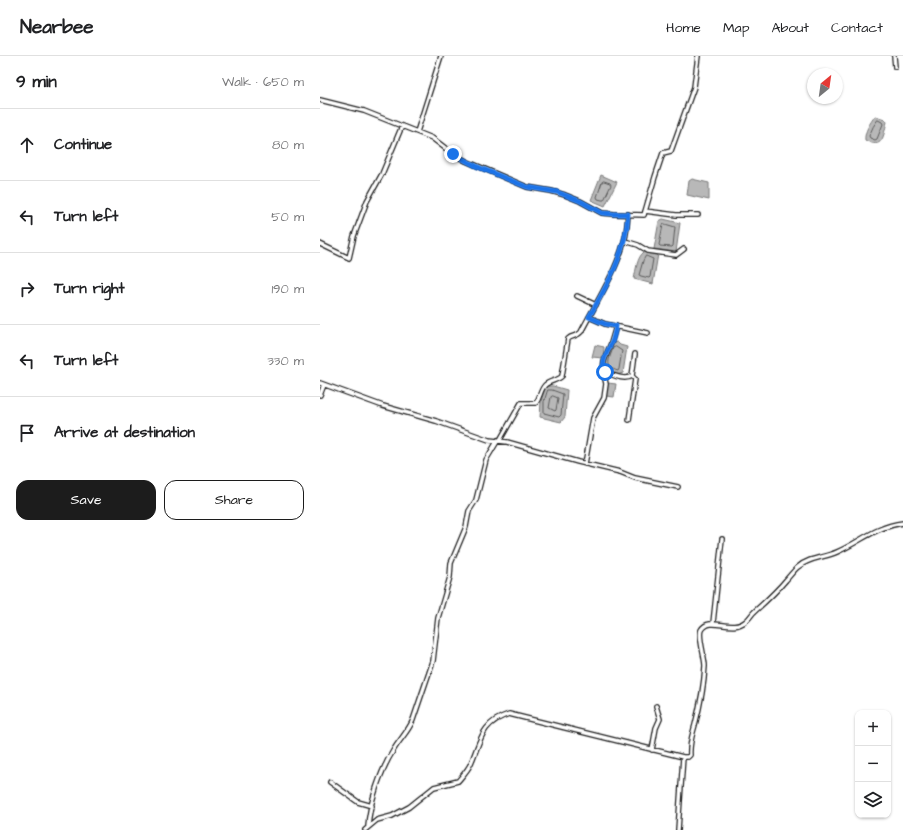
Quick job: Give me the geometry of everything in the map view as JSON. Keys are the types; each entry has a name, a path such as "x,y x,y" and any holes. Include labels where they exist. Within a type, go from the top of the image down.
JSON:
{"street":[{"path":"417,132 440,56"},
{"path":"320,100 364,111 432,138 453,154 466,161 518,184 565,195 602,213 644,215 663,153 671,152 693,92 698,56"},
{"path":"894,56 895,67"},
{"path":"320,244 349,258 354,236 367,201 382,174 402,126"},
{"path":"646,210 676,215 698,215"},
{"path":"367,828 372,806 389,758 410,729 414,720 433,661 438,618 450,577 451,563 466,527 469,511 476,500 486,460 521,403 536,403 545,384 560,379 562,376 568,339 579,334 596,305 620,256 625,241 628,214"},
{"path":"625,241 638,245 648,251 676,255 684,249"},
{"path":"577,296 596,305"},
{"path":"589,317 605,324 648,333"},
{"path":"585,464 593,418 604,398 606,384 605,372 603,370 605,356 612,343 616,326"},
{"path":"629,420 635,379 632,376 635,354"},
{"path":"605,372 616,377 629,378 632,376"},
{"path":"320,395 322,384 382,406 436,421 489,440 499,440 533,448 585,464 620,472 635,478 678,487"},
{"path":"367,828 377,820 392,816 409,807 434,787 458,781 471,764 479,739 485,729 491,723 509,714 652,750 683,757 690,755 690,740 702,692 705,665 700,633 703,627 712,623 731,627 741,625 772,597 796,568 803,563 815,557 828,556 838,552 872,531 892,524 903,523"},
{"path":"712,623 722,539"},
{"path":"652,750 656,728 660,719 656,706"},
{"path":"678,830 683,757"},
{"path":"330,782 358,802 372,806"}],"water":[{"path":"875,116 885,119 887,122 883,137 879,143 875,144 865,140 865,134"},
{"path":"601,175 617,182 605,206 591,200"},
{"path":"692,179 709,183 709,200 687,195 689,181"},
{"path":"663,219 680,223 676,252 654,249 659,221"},
{"path":"644,252 658,254 653,284 634,279 638,260"},
{"path":"617,342 620,345 627,347 623,373 617,375 605,371 606,357 612,343"},
{"path":"595,345 604,347 603,358 592,357"},
{"path":"608,383 616,384 614,397 606,396"},
{"path":"546,386 553,386 567,390 565,417 561,422 540,417 541,401"}],"route":[{"path":"453,154 478,167 518,184 540,190 557,192 593,207 602,213 628,214 626,232 620,256 589,317 605,324 616,326 612,343 605,356 603,370 605,372"}]}
